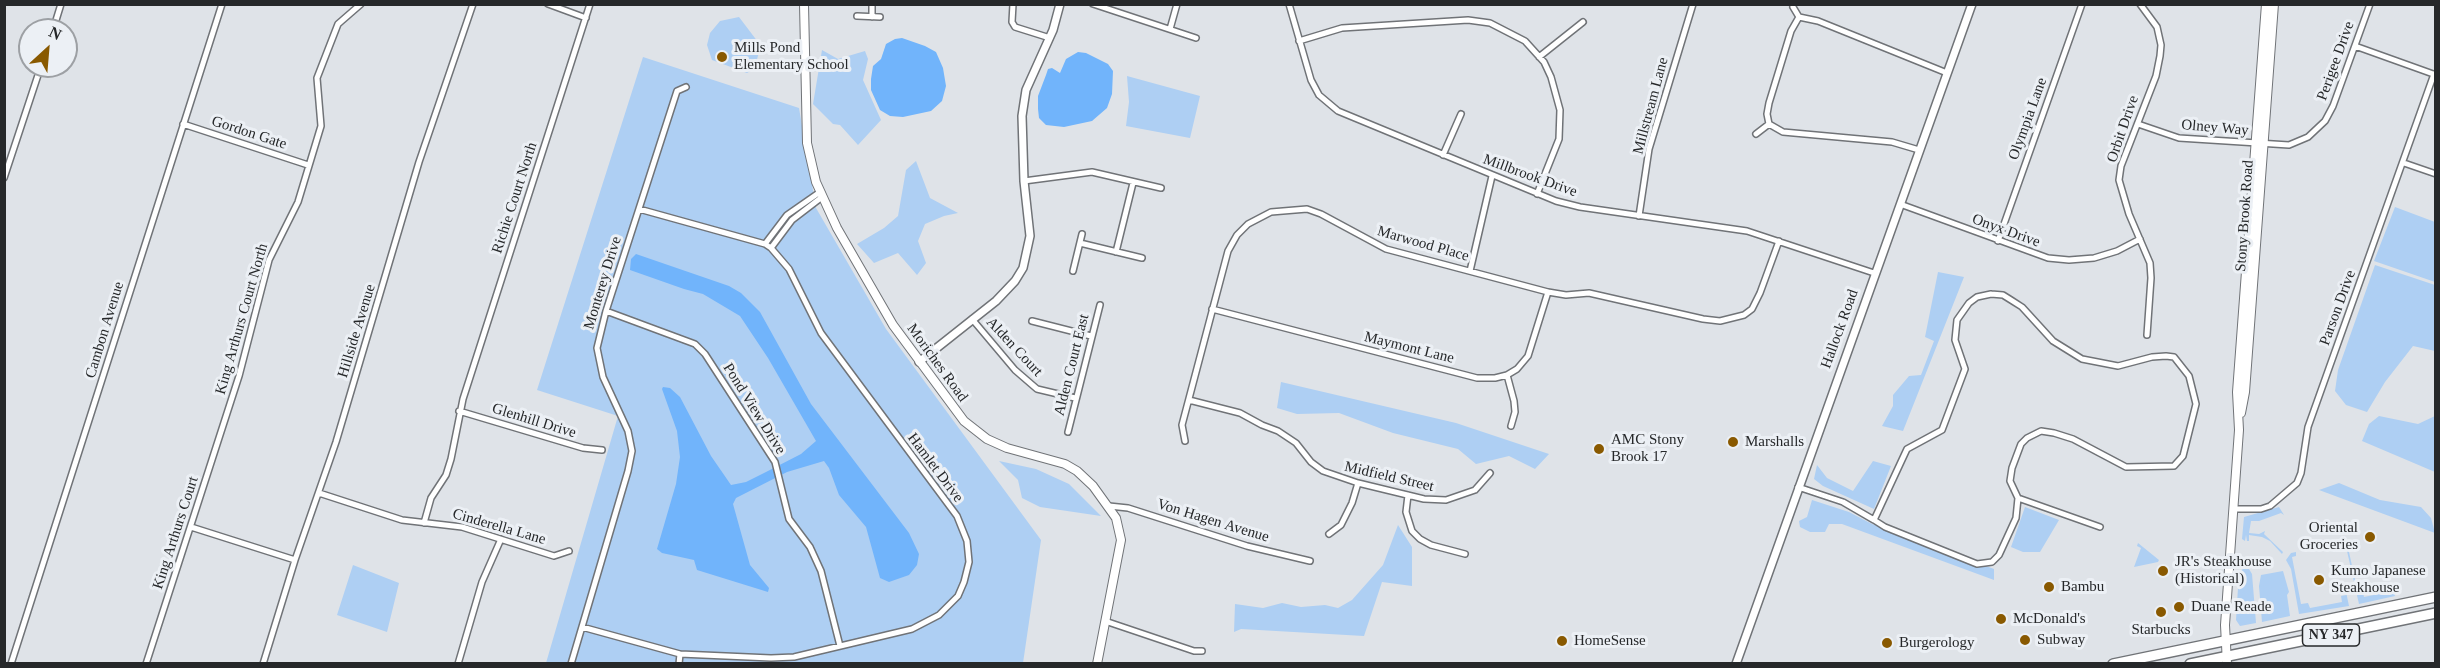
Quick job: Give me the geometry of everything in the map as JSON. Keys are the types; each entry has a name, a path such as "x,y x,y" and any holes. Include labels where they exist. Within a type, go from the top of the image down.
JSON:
{"highway":[{"name":"NY 347","path":"2113,663 2436,597"},
{"name":"NY 347","path":"2190,663 2227,660 2436,613"}],"main road":[{"name":"Moriches Road","path":"804,4 807,143 821,194 875,295 919,362 964,421 987,439 1007,448 1065,465 1077,471 1109,506 1116,518 1121,540 1097,663"},
{"name":"Stony Brook Road","path":"2260,144 2266,4"},
{"name":"Stony Brook Road","path":"2227,660 2233,509 2239,430 2245,392 2260,144 2274,4"}],"street":[{"name":"Cambon Avenue","path":"10,663 222,4"},
{"name":"King Arthurs Court North","path":"229,411 269,260 297,202 321,126 317,78 338,24 361,4"},
{"name":"Hillside Avenue","path":"263,663 368,338 419,162 473,4"},
{"path":"548,4 586,18"},
{"name":"Richie Court North","path":"459,411 590,4"},
{"path":"872,4 872,17"},
{"path":"1013,4 1012,22 1015,27 1050,38"},
{"path":"919,362 1006,292 1023,268 1030,236 1024,181 1022,129 1024,102 1031,77 1050,38 1060,4"},
{"path":"1093,4 1196,38"},
{"path":"1170,30 1177,4"},
{"name":"Millbrook Drive","path":"1289,4 1311,80 1319,95 1338,111 1537,194 1580,207 1747,231 1874,273"},
{"name":"Millstream Lane","path":"1640,216 1649,149 1693,4"},
{"name":"Hallock Road","path":"1736,663 1972,4"},
{"name":"Olympia Lane","path":"1998,241 2082,4"},
{"name":"Orbit Drive","path":"2140,4 2157,27 2161,45 2158,68 2121,166 2119,180 2125,203 2149,258 2151,269 2147,335"},
{"name":"Perigee Drive","path":"2260,144 2289,145 2308,137 2318,129 2333,106 2370,4"},
{"path":"1794,7 1799,17"},
{"path":"857,16 880,16"},
{"path":"1799,17 1818,21 1947,73"},
{"path":"1799,17 1792,26 1769,103 1767,114 1769,124 1782,132 1892,142 1920,150"},
{"path":"1299,41 1342,28 1478,21 1490,23 1525,41 1539,57 1551,77 1559,102 1561,120 1557,146 1537,194"},
{"path":"1539,57 1583,22"},
{"path":"2355,46 2435,74"},
{"name":"Parson Drive","path":"2233,509 2270,506 2297,483 2301,473 2308,427 2435,74"},
{"path":"4,178 37,78"},
{"name":"Monterey Drive","path":"571,663 632,451 628,431 603,377 597,348 606,311 677,91 686,87"},
{"path":"1443,155 1461,114"},
{"name":"Gordon Gate","path":"183,124 308,165"},
{"path":"1756,134 1769,124"},
{"name":"Olney Way","path":"2138,124 2179,138 2260,144"},
{"path":"2403,163 2436,174"},
{"path":"1024,181 1092,172 1161,188"},
{"path":"1470,271 1492,176"},
{"path":"1116,252 1133,183"},
{"path":"639,209 768,246 787,215 821,194"},
{"name":"Onyx Drive","path":"1900,204 2037,256 2069,260 2094,258 2107,255 2140,239"},
{"name":"Marwood Place","path":"1185,441 1182,425 1221,269 1227,251 1237,235 1254,219 1281,210 1307,209 1386,249 1548,292 1566,295 1589,293 1703,319 1728,320 1744,315 1752,309 1779,241"},
{"path":"1073,271 1082,234"},
{"path":"1080,243 1142,258"},
{"name":"Hamlet Drive","path":"582,627 694,656 794,657 912,629 939,615 958,596 969,562 967,541 957,516 821,333 789,269 768,246"},
{"path":"1511,426 1515,412 1507,375 1521,365 1528,356 1548,292"},
{"path":"1798,487 1842,502 1885,527 1938,549 1977,564 1992,562 2005,545 2016,518 2018,498 2010,481 2021,444 2027,438 2041,431 2073,439 2126,467 2174,466 2183,456 2196,404 2189,376 2180,362 2166,356 2118,366 2082,359 2053,341 2022,307 2003,295 1990,294 1977,297 1962,310 1957,320 1955,339 1965,369 1942,430 1907,449 1874,520"},
{"name":"Alden Court East","path":"1068,432 1100,305"},
{"name":"Maymont Lane","path":"1212,309 1477,378 1507,375"},
{"name":"Pond View Drive","path":"606,311 695,344 705,354 775,462 789,519 810,547 821,571 840,646"},
{"name":"Alden Court","path":"972,319 1015,370 1037,389 1075,398"},
{"path":"1032,321 1091,336"},
{"name":"Midfield Street","path":"1189,400 1240,413 1278,431 1296,443 1311,462 1323,471 1358,483 1432,500 1454,499 1475,490 1490,473"},
{"name":"King Arthurs Court","path":"146,663 229,411"},
{"path":"424,523 431,498 446,475 451,459 456,440 459,411"},
{"name":"Glenhill Drive","path":"459,411 584,448 602,450"},
{"path":"1329,534 1341,525 1352,503 1358,483"},
{"name":"Cinderella Lane","path":"319,493 402,520 462,527 554,556 569,551"},
{"path":"1408,495 1406,512 1412,531 1431,545 1465,555"},
{"path":"2018,498 2100,527"},
{"name":"Von Hagen Avenue","path":"1109,506 1128,508 1247,546 1310,561"},
{"path":"191,527 295,560"},
{"path":"458,663 482,582 501,539"},
{"path":"1105,621 1194,651 1202,651"},
{"path":"679,663 680,654"},
{"path":"693,663 694,656"}],"shaded area":[{"path":"739,17 761,46 754,69 747,73 712,60 707,45 710,33 720,21"},
{"path":"822,50 838,59 865,51 868,59 863,80 881,120 858,145 840,125 833,124 813,104"},
{"path":"643,57 799,108 816,208 886,329 1041,540 1023,663 546,663 618,416 537,390"},
{"path":"1127,76 1200,96 1190,138 1126,126 1129,102"},
{"path":"916,161 930,198 958,213 925,224 918,241 926,263 917,275 898,253 874,263 857,244 884,228 898,216 906,170"},
{"path":"2395,207 2435,222 2435,282 2374,261"},
{"path":"2375,265 2435,285 2435,351 2413,346 2385,382 2367,412 2346,405 2335,391 2338,370"},
{"path":"1938,272 1964,277 1903,431 1882,426 1893,406 1893,395 1909,376 1921,375 1934,341 1925,337"},
{"path":"1281,382 1456,423 1549,454 1535,469 1509,456 1476,464 1458,449 1393,433 1339,413 1297,414 1277,408"},
{"path":"2379,416 2418,424 2435,416 2435,472 2362,441 2369,424"},
{"path":"999,461 1036,469 1069,484 1101,516 1040,507 1022,498 1018,480"},
{"path":"1873,461 1891,466 1874,509 1823,486 1814,479 1817,465 1827,478 1853,491"},
{"path":"2339,483 2380,500 2421,507 2431,518 2435,533 2319,490"},
{"path":"1812,500 1849,512 1872,524 1994,569 1994,580 1842,524 1829,524 1825,532 1810,532 1800,527 1799,521 1807,517"},
{"path":"2025,507 2059,520 2040,552 2023,552 2011,547"},
{"path":"2279,507 2284,515 2281,513 2259,521 2251,521 2249,533 2259,534 2265,531 2264,534 2283,552 2282,554 2270,541 2262,537 2249,535 2249,541 2247,541 2246,535 2245,541 2242,539 2244,517"},
{"path":"1398,525 1412,547 1412,586 1382,582 1364,636 1241,629 1234,632 1235,604 1263,608 1282,603 1301,607 1325,605 1338,608 1352,600 1383,565"},
{"path":"2138,543 2159,560 2158,562 2134,567 2141,548 2137,546"},
{"path":"2354,550 2349,552 2358,593 2363,592 2364,597 2393,591 2393,586 2395,596 2359,604 2347,551"},
{"path":"2296,552 2296,556 2292,557 2301,604 2308,603 2310,608 2342,602 2341,596 2346,595 2345,588 2339,589 2345,587 2349,606 2299,614 2291,569 2286,560 2291,553"},
{"path":"353,565 399,583 387,632 337,615"},
{"path":"2249,569 2252,574 2256,623 2240,626 2236,620 2239,572"},
{"path":"2283,571 2289,592 2287,595 2290,616 2262,622 2259,586 2261,575"}],"water":[{"path":"902,38 936,52 943,68 946,86 942,101 931,111 903,117 890,116 880,110 871,90 873,66 881,59 886,44"},
{"path":"1078,52 1086,53 1108,64 1113,71 1112,94 1107,108 1092,121 1064,127 1046,125 1039,118 1038,96 1048,69 1052,68 1060,73 1066,59"},
{"path":"636,254 729,286 741,293 760,312 811,404 909,533 919,554 917,565 909,575 889,582 880,578 866,527 839,495 824,461 787,472 736,498 733,504 750,565 769,588 768,592 697,570 694,560 662,553 657,549 676,484 680,457 677,431 663,387 670,388 680,397 711,456 731,485 746,482 801,454 816,441 768,358 740,316 703,294 630,270 631,259"}],"place":[{"name":"Mills Pond Elementary School","path":"722,57"},
{"name":"Marshalls","path":"1733,442"},
{"name":"AMC Stony Brook 17","path":"1599,449"},
{"name":"Oriental Groceries","path":"2370,537"},
{"name":"JR's Steakhouse (Historical)","path":"2163,571"},
{"name":"Kumo Japanese Steakhouse","path":"2319,580"},
{"name":"Bambu","path":"2049,587"},
{"name":"Duane Reade","path":"2179,607"},
{"name":"Starbucks","path":"2161,612"},
{"name":"McDonald's","path":"2001,619"},
{"name":"Subway","path":"2025,640"},
{"name":"HomeSense","path":"1562,641"},
{"name":"Burgerology","path":"1887,643"}]}
